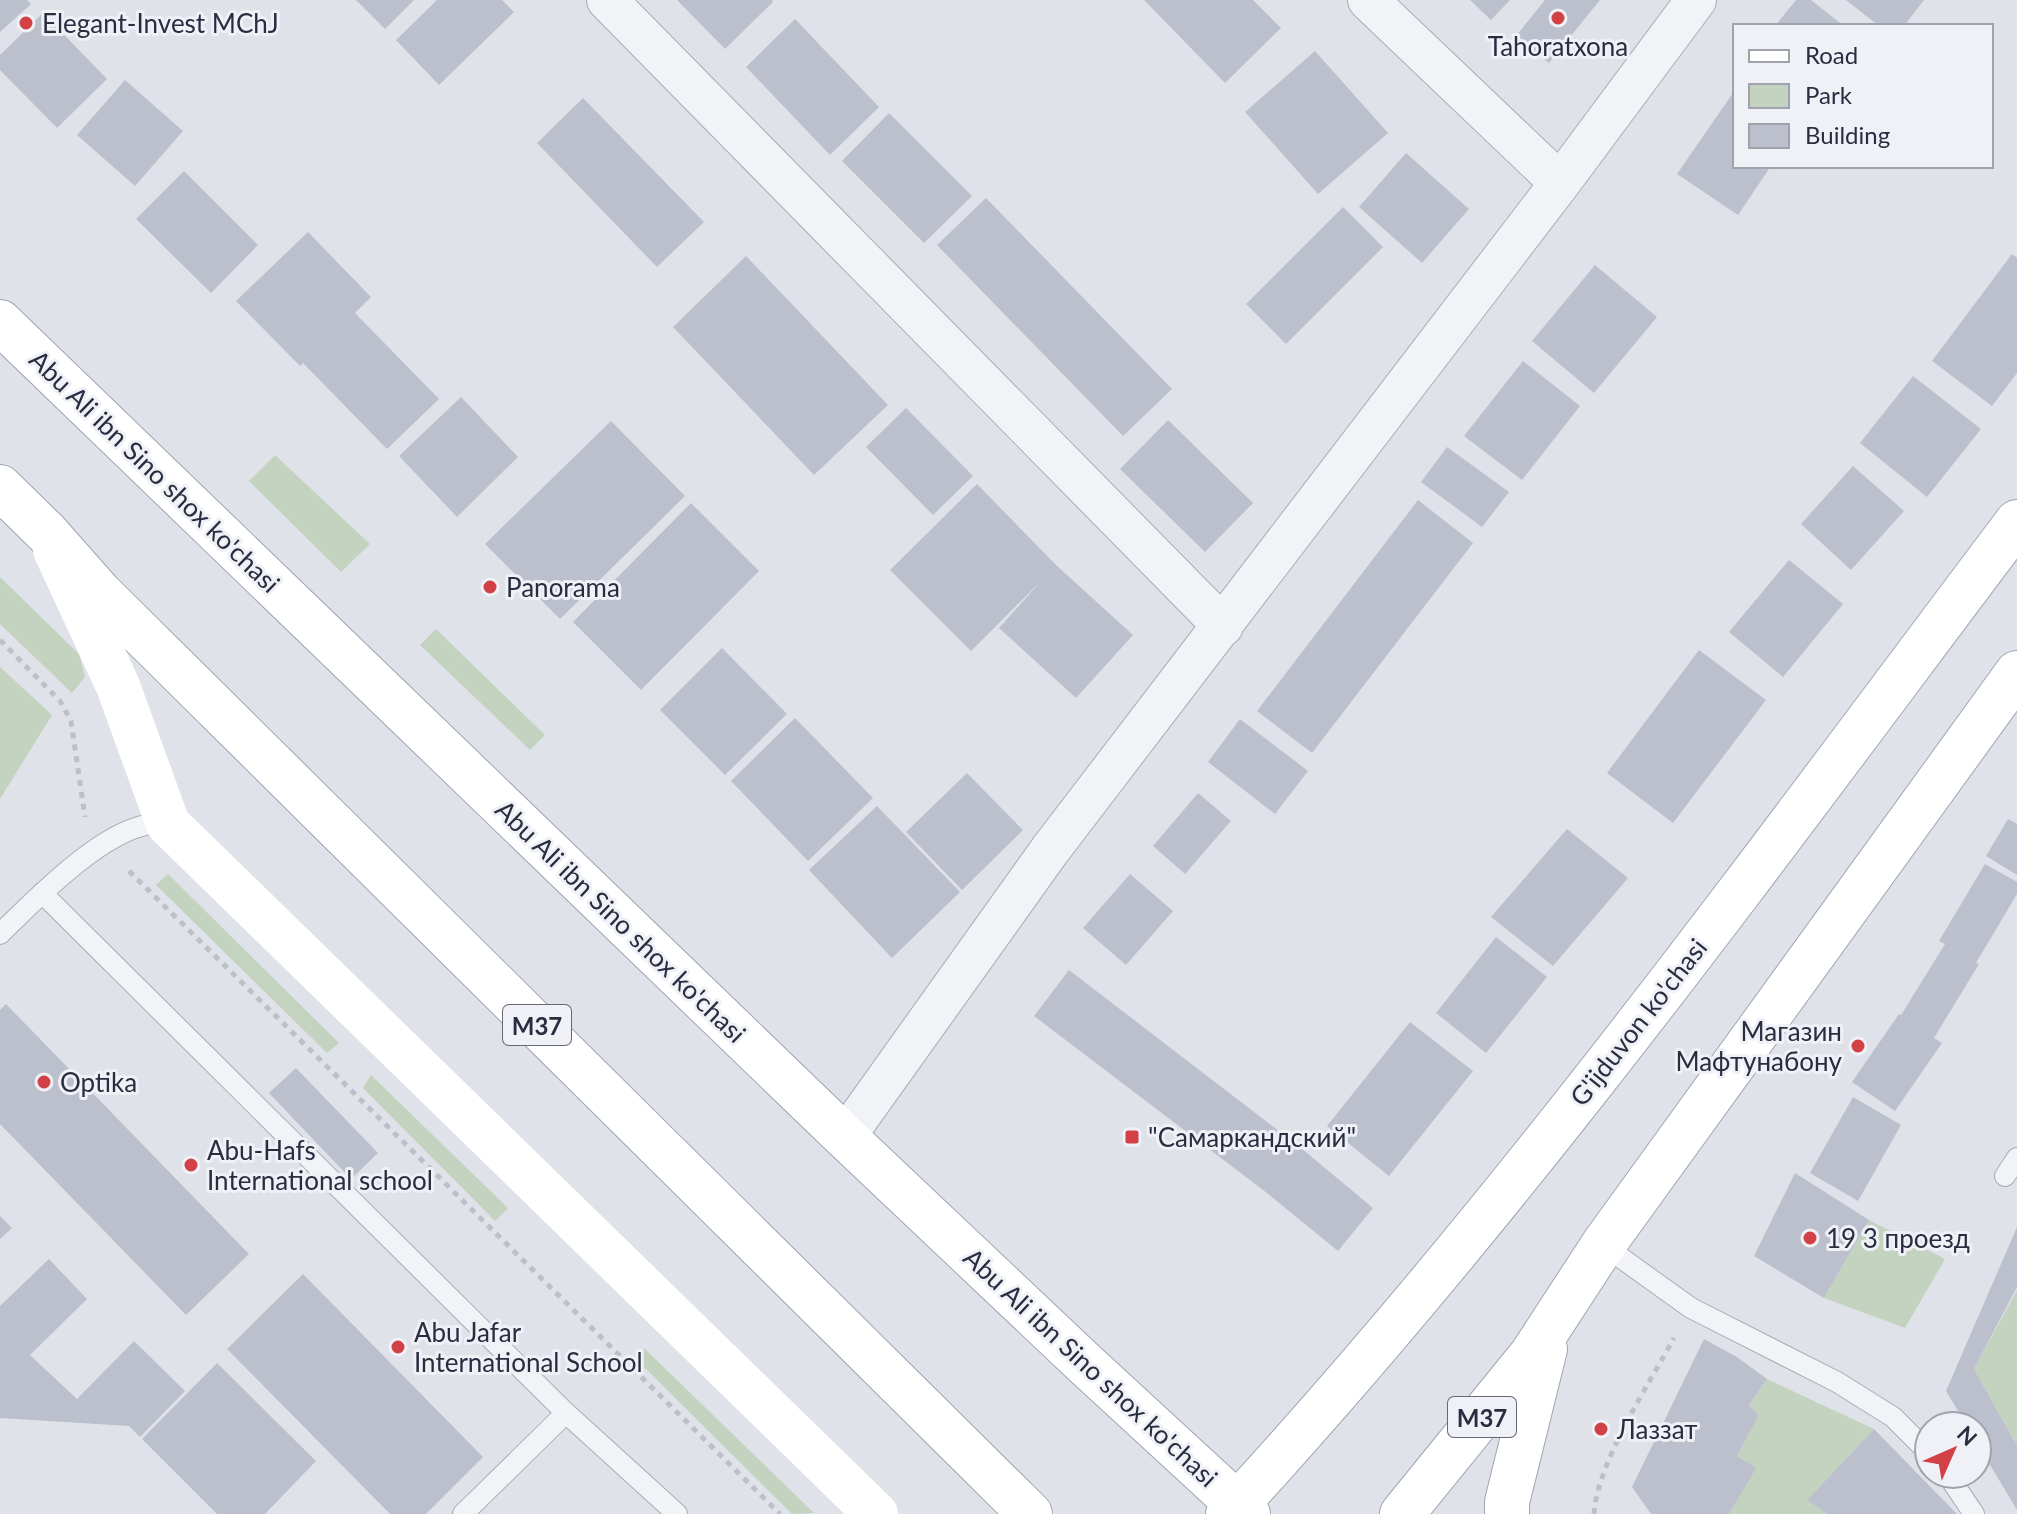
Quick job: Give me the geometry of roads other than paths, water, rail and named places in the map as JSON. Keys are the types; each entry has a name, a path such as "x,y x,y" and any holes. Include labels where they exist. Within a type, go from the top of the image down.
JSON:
{"main road":[{"name":"Abu Ali ibn Sino shox ko'chasi","path":"0,322 845,1137 1238,1511"},
{"name":"M37","path":"0,487 47,533 100,593 1030,1514"},
{"name":"G'ijduvon ko'chasi","path":"1238,1511 1425,1291 1612,1059 2017,522"},
{"path":"47,533 118,686 168,824 876,1514"},
{"name":"M37","path":"1402,1514 1532,1354 1559,1317 1603,1245 2017,673"},
{"path":"1507,1514 1507,1502 1541,1359 1559,1317"}],"street":[{"path":"607,0 1223,626"},
{"path":"1368,0 1560,183"},
{"path":"845,1137 1050,850 1560,183 1696,0"}],"lane":[{"path":"0,934 42,893 103,845 141,825 154,822 168,824"},
{"path":"42,893 566,1413 677,1514"},
{"path":"2005,1176 2017,1158"},
{"path":"1603,1245 1691,1308 1837,1382 1893,1417 1913,1437"},
{"path":"463,1514 566,1413"},
{"path":"1958,1490 1974,1514"}],"place":[{"name":"Tahoratxona","path":"1558,18"},
{"name":"Elegant-Invest MChJ","path":"26,23"},
{"name":"Panorama","path":"490,587"},
{"name":"Магазин Мафтунабону","path":"1858,1046"},
{"name":"Optika","path":"44,1082"},
{"name":"\"Самаркандский\"","path":"1132,1137"},
{"name":"Abu-Hafs International school","path":"191,1165"},
{"name":"19 3 проезд","path":"1810,1238"},
{"name":"Abu Jafar International School","path":"398,1347"},
{"name":"Лаззат","path":"1601,1429"}]}
